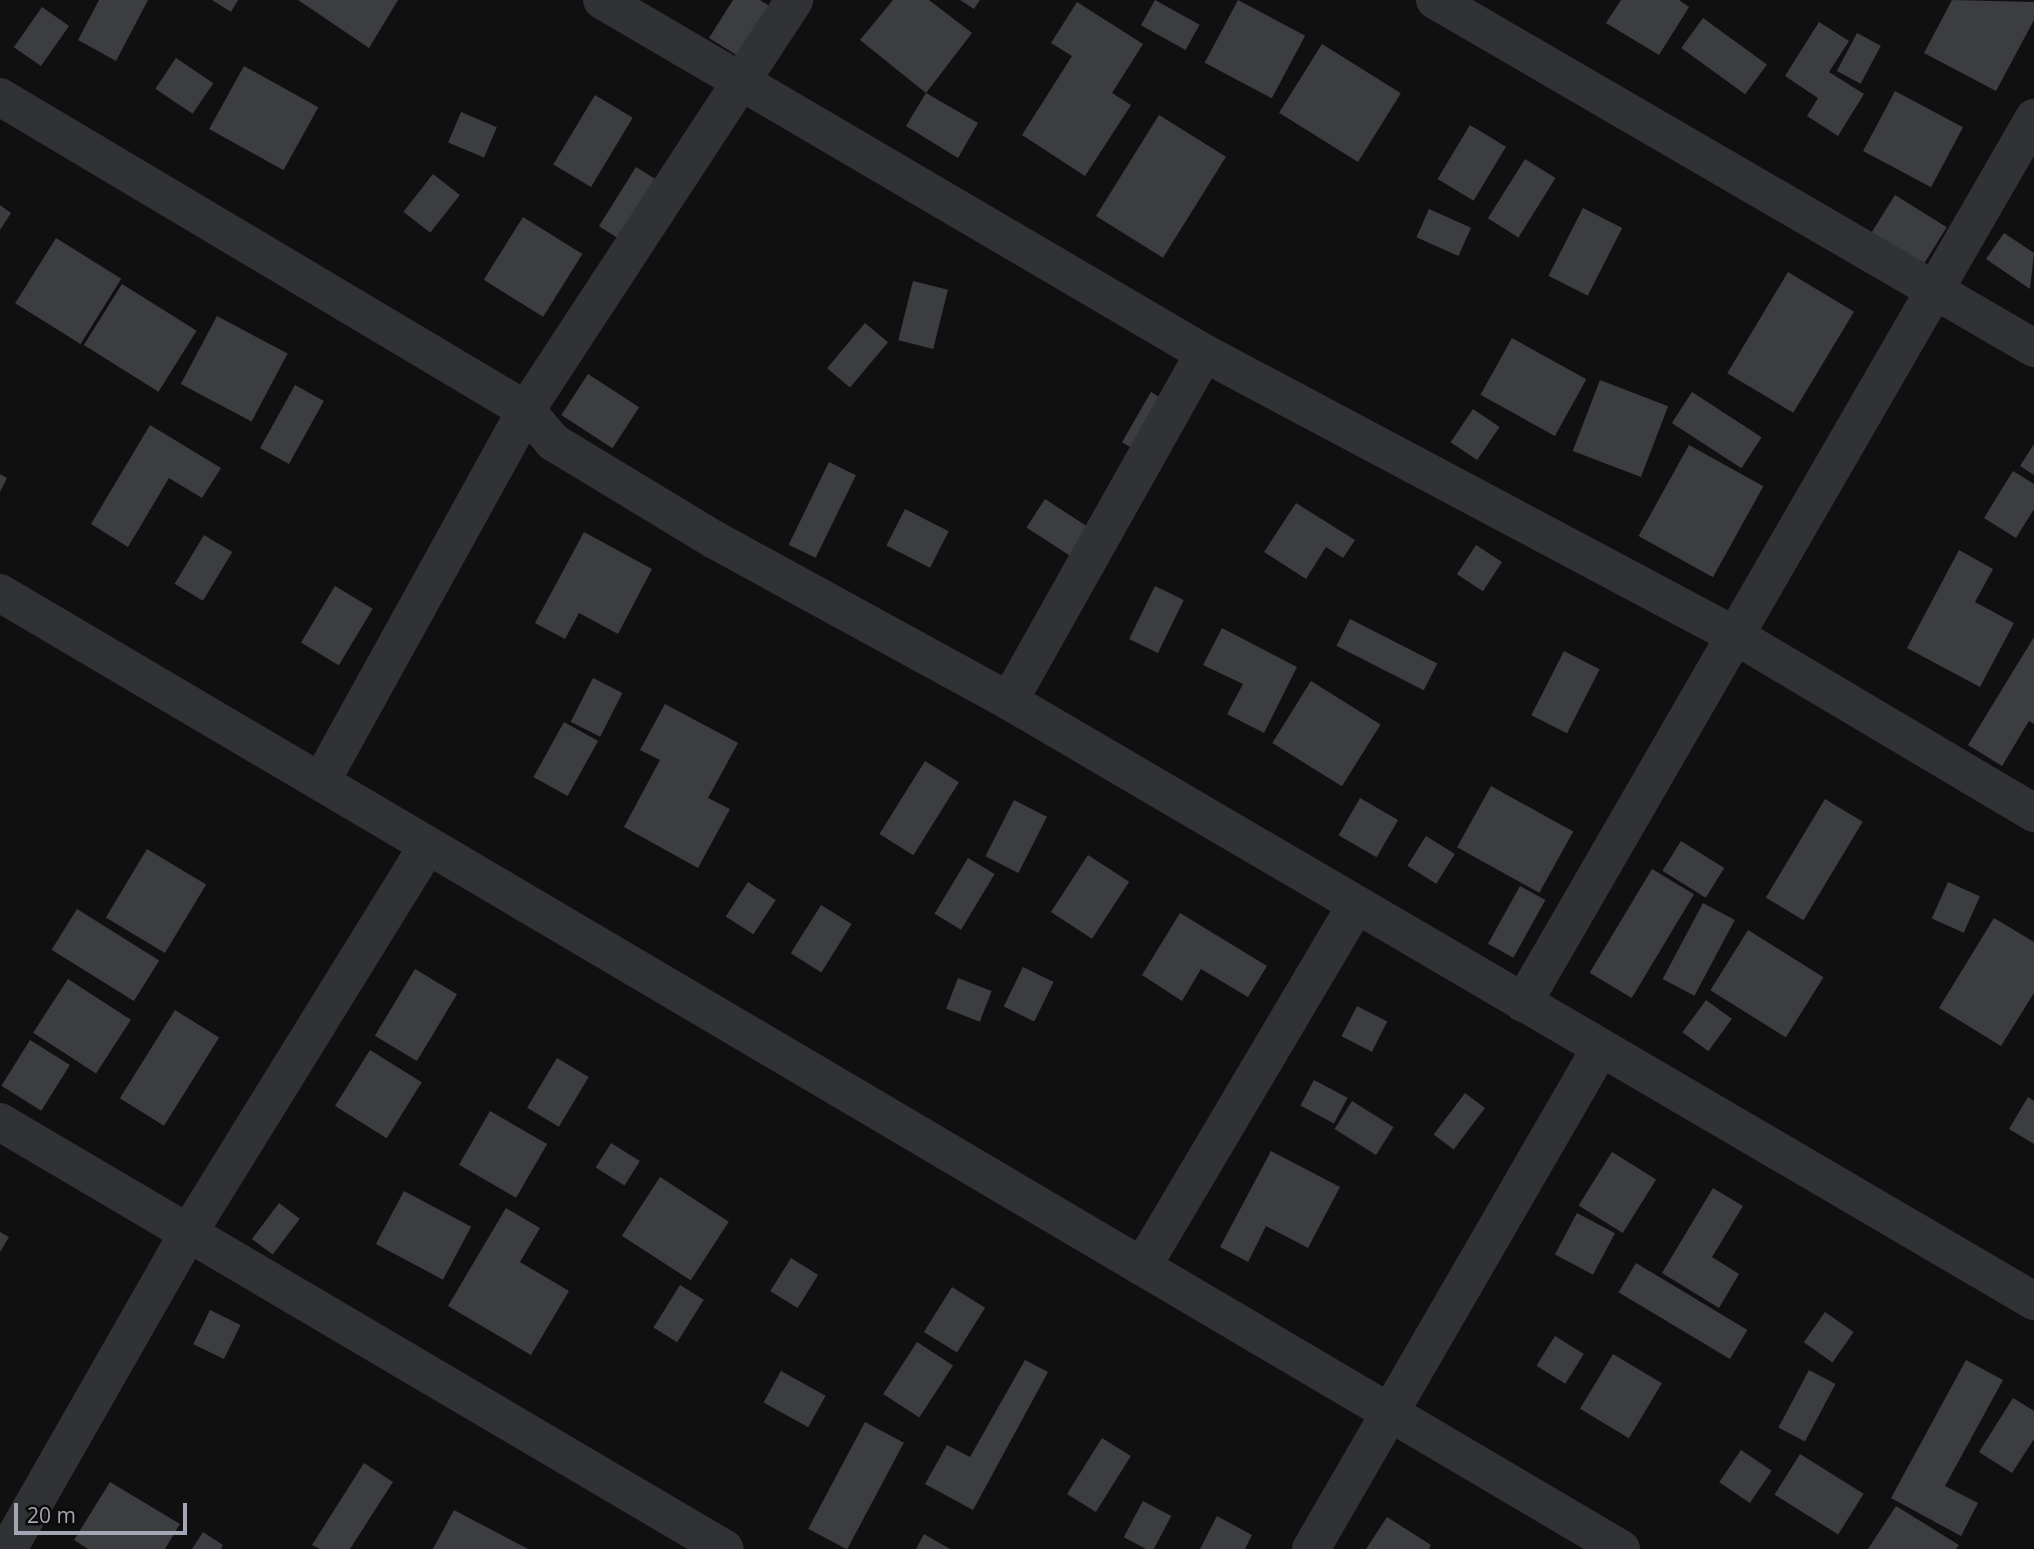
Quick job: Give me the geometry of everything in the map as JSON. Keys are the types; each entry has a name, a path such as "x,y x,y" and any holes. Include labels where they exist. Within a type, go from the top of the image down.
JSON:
{"street":[{"path":"602,0 741,85 1205,353 1736,636 2034,813"},
{"path":"323,778 526,410 741,85 794,0"},
{"path":"1435,0 1933,285 2034,348"},
{"path":"0,97 526,410 553,442 715,540 1009,701 2034,1301"},
{"path":"1523,1003 1736,636 1933,285 2034,118"},
{"path":"1009,701 1205,353"},
{"path":"0,593 323,778 427,847 1621,1549"},
{"path":"8,1549 189,1232 427,847"},
{"path":"1142,1267 1356,905"},
{"path":"1311,1549 1600,1049"},
{"path":"0,1122 725,1549"}],"building":[{"path":"99,0 148,0 116,61 78,40"},
{"path":"212,0 238,0 231,12"},
{"path":"298,0 398,0 369,48"},
{"path":"733,0 760,0 793,20 762,71 709,38"},
{"path":"893,0 929,0 972,33 926,93 860,40"},
{"path":"960,0 980,0 974,9"},
{"path":"1155,0 1200,25 1186,50 1141,25"},
{"path":"1238,0 1305,36 1272,98 1205,63"},
{"path":"1621,0 1679,0 1689,7 1659,55 1606,23"},
{"path":"1952,0 2034,2 2034,20 1996,91 1924,53"},
{"path":"1077,2 1143,44 1112,93 1131,105 1085,176 1022,135 1072,56 1051,43"},
{"path":"42,7 69,26 41,66 14,47"},
{"path":"1703,18 1767,64 1745,94 1681,48"},
{"path":"1819,22 1849,41 1829,72 1864,94 1838,136 1807,116 1818,98 1785,76"},
{"path":"1857,33 1881,46 1861,84 1837,71"},
{"path":"1322,44 1401,93 1358,162 1279,113"},
{"path":"176,58 213,83 193,114 155,89"},
{"path":"244,66 318,107 283,170 209,129"},
{"path":"1895,91 1963,127 1931,187 1863,151"},
{"path":"926,93 978,123 958,158 906,126"},
{"path":"595,95 633,118 591,187 553,164"},
{"path":"461,112 497,127 484,158 448,142"},
{"path":"1159,115 1226,157 1163,258 1096,216"},
{"path":"1470,125 1506,147 1474,201 1438,179"},
{"path":"1525,159 1556,178 1518,237 1488,218"},
{"path":"636,167 662,183 625,243 599,226"},
{"path":"433,174 460,195 430,233 403,212"},
{"path":"1895,195 1947,227 1917,275 1865,242"},
{"path":"0,205 11,213 0,230"},
{"path":"1583,208 1622,228 1588,296 1548,276"},
{"path":"1429,209 1471,228 1458,256 1416,237"},
{"path":"523,217 582,254 543,317 484,280"},
{"path":"2004,233 2034,253 2030,289 1986,259"},
{"path":"56,238 121,279 80,344 15,303"},
{"path":"1788,272 1854,312 1793,413 1727,373"},
{"path":"913,281 948,290 933,349 898,340"},
{"path":"122,284 197,331 158,392 84,345"},
{"path":"217,316 288,354 251,422 181,384"},
{"path":"865,323 888,342 850,387 827,368"},
{"path":"1512,338 1586,379 1555,436 1480,395"},
{"path":"588,374 639,407 612,448 561,415"},
{"path":"1600,380 1668,406 1641,477 1573,451"},
{"path":"295,385 324,401 289,464 260,448"},
{"path":"1151,392 1179,408 1150,458 1122,442"},
{"path":"1692,392 1762,437 1741,468 1672,423"},
{"path":"1473,409 1500,427 1477,460 1451,442"},
{"path":"150,425 221,468 202,498 169,478 128,547 91,524"},
{"path":"2034,444 2034,475 2020,466"},
{"path":"1689,445 1763,486 1713,577 1639,536"},
{"path":"829,462 856,475 816,558 789,545"},
{"path":"2013,471 2034,484 2034,509 2016,538 1984,518"},
{"path":"0,474 7,478 0,492"},
{"path":"1045,499 1091,529 1073,557 1026,528"},
{"path":"1296,503 1355,540 1343,558 1326,547 1306,579 1264,552"},
{"path":"905,509 949,531 930,568 886,546"},
{"path":"584,532 652,569 618,634 579,613 565,639 535,623"},
{"path":"204,535 232,552 203,601 175,584"},
{"path":"1476,545 1502,562 1483,591 1457,574"},
{"path":"1959,550 1993,569 1975,602 2014,623 1980,687 1907,648"},
{"path":"335,586 373,609 339,665 301,643"},
{"path":"1155,586 1184,600 1158,653 1129,639"},
{"path":"1350,619 1437,663 1424,690 1336,646"},
{"path":"1222,628 1297,667 1264,733 1227,714 1243,684 1203,665"},
{"path":"2034,637 2034,724 2029,721 2002,766 1968,745"},
{"path":"1564,651 1600,669 1567,733 1531,715"},
{"path":"593,678 622,693 600,737 571,722"},
{"path":"1311,681 1381,724 1342,786 1272,743"},
{"path":"665,704 738,743 708,798 730,809 698,868 624,827 660,760 640,750"},
{"path":"564,722 598,741 568,796 533,777"},
{"path":"925,761 959,782 913,855 879,834"},
{"path":"1491,786 1573,832 1539,893 1457,847"},
{"path":"1360,798 1398,820 1377,857 1338,835"},
{"path":"1825,799 1863,822 1803,920 1766,898"},
{"path":"1014,800 1047,817 1018,873 985,856"},
{"path":"1426,836 1455,854 1436,884 1407,866"},
{"path":"1681,841 1724,868 1706,898 1662,871"},
{"path":"147,849 206,885 165,953 106,918"},
{"path":"1088,855 1129,882 1092,939 1051,912"},
{"path":"968,858 995,874 961,930 935,914"},
{"path":"1652,869 1694,894 1632,998 1590,973"},
{"path":"748,882 776,900 753,934 726,916"},
{"path":"1948,882 1980,896 1964,933 1932,919"},
{"path":"1520,886 1545,900 1513,958 1488,944"},
{"path":"1703,903 1735,920 1694,996 1663,979"},
{"path":"821,905 852,924 821,972 791,953"},
{"path":"77,909 159,960 134,1001 52,950"},
{"path":"1180,913 1267,966 1248,997 1201,969 1182,1001 1142,975"},
{"path":"1994,918 2034,942 2034,993 2001,1046 1939,1008"},
{"path":"1748,930 1823,977 1786,1037 1710,990"},
{"path":"1023,967 1054,982 1034,1021 1004,1007"},
{"path":"415,969 457,994 417,1061 375,1036"},
{"path":"958,978 992,991 980,1022 946,1009"},
{"path":"68,979 131,1020 96,1074 33,1033"},
{"path":"1706,1000 1732,1019 1708,1051 1682,1032"},
{"path":"1357,1006 1387,1021 1372,1052 1342,1036"},
{"path":"175,1010 219,1038 164,1126 120,1098"},
{"path":"30,1040 70,1065 41,1111 1,1086"},
{"path":"370,1050 422,1082 387,1138 335,1106"},
{"path":"557,1058 589,1077 559,1127 527,1108"},
{"path":"1314,1080 1348,1098 1334,1123 1300,1106"},
{"path":"1465,1093 1485,1108 1454,1150 1434,1135"},
{"path":"2028,1097 2034,1101 2034,1144 2009,1129"},
{"path":"1352,1101 1394,1127 1376,1155 1335,1129"},
{"path":"490,1111 547,1144 516,1198 459,1165"},
{"path":"611,1143 640,1161 624,1186 596,1168"},
{"path":"1271,1151 1340,1187 1308,1248 1266,1226 1248,1262 1220,1247"},
{"path":"1612,1152 1656,1180 1623,1233 1579,1205"},
{"path":"660,1177 729,1222 691,1280 622,1236"},
{"path":"1713,1188 1743,1206 1712,1257 1739,1274 1719,1308 1662,1273"},
{"path":"404,1191 471,1227 443,1280 376,1244"},
{"path":"279,1203 300,1219 273,1255 252,1239"},
{"path":"506,1208 540,1228 520,1262 569,1291 531,1355 448,1306"},
{"path":"1577,1213 1615,1233 1593,1275 1555,1254"},
{"path":"0,1232 9,1237 0,1252"},
{"path":"791,1258 818,1275 797,1308 770,1291"},
{"path":"1636,1263 1747,1330 1730,1359 1618,1292"},
{"path":"680,1285 704,1300 677,1342 654,1327"},
{"path":"952,1287 985,1308 957,1353 924,1332"},
{"path":"210,1310 241,1325 224,1359 193,1344"},
{"path":"1825,1312 1854,1332 1832,1362 1804,1342"},
{"path":"1555,1336 1584,1354 1565,1384 1536,1366"},
{"path":"917,1342 953,1365 919,1417 883,1394"},
{"path":"1613,1354 1662,1383 1629,1438 1580,1409"},
{"path":"1025,1360 1048,1372 973,1510 925,1484 947,1445 970,1457"},
{"path":"1966,1360 2003,1380 1945,1486 1978,1503 1961,1536 1891,1498"},
{"path":"1809,1370 1835,1384 1805,1441 1778,1427"},
{"path":"781,1371 826,1396 808,1427 764,1402"},
{"path":"2013,1398 2034,1411 2034,1439 2012,1473 1979,1452"},
{"path":"865,1422 904,1443 847,1549 808,1529"},
{"path":"1102,1438 1131,1456 1096,1512 1067,1494"},
{"path":"1741,1450 1772,1471 1750,1503 1719,1482"},
{"path":"1800,1454 1864,1494 1838,1534 1775,1495"},
{"path":"364,1463 393,1482 350,1549 320,1549 312,1545"},
{"path":"110,1482 180,1524 165,1549 88,1549 74,1540"},
{"path":"1143,1501 1171,1516 1154,1549 1146,1549 1124,1537"},
{"path":"1896,1506 1959,1545 1956,1549 1868,1549"},
{"path":"454,1510 528,1549 433,1549"},
{"path":"1217,1516 1252,1535 1245,1549 1200,1549"},
{"path":"1387,1517 1431,1545 1429,1549 1366,1549"},
{"path":"203,1532 223,1545 221,1549 192,1549"},
{"path":"924,1534 950,1549 916,1549"}]}
